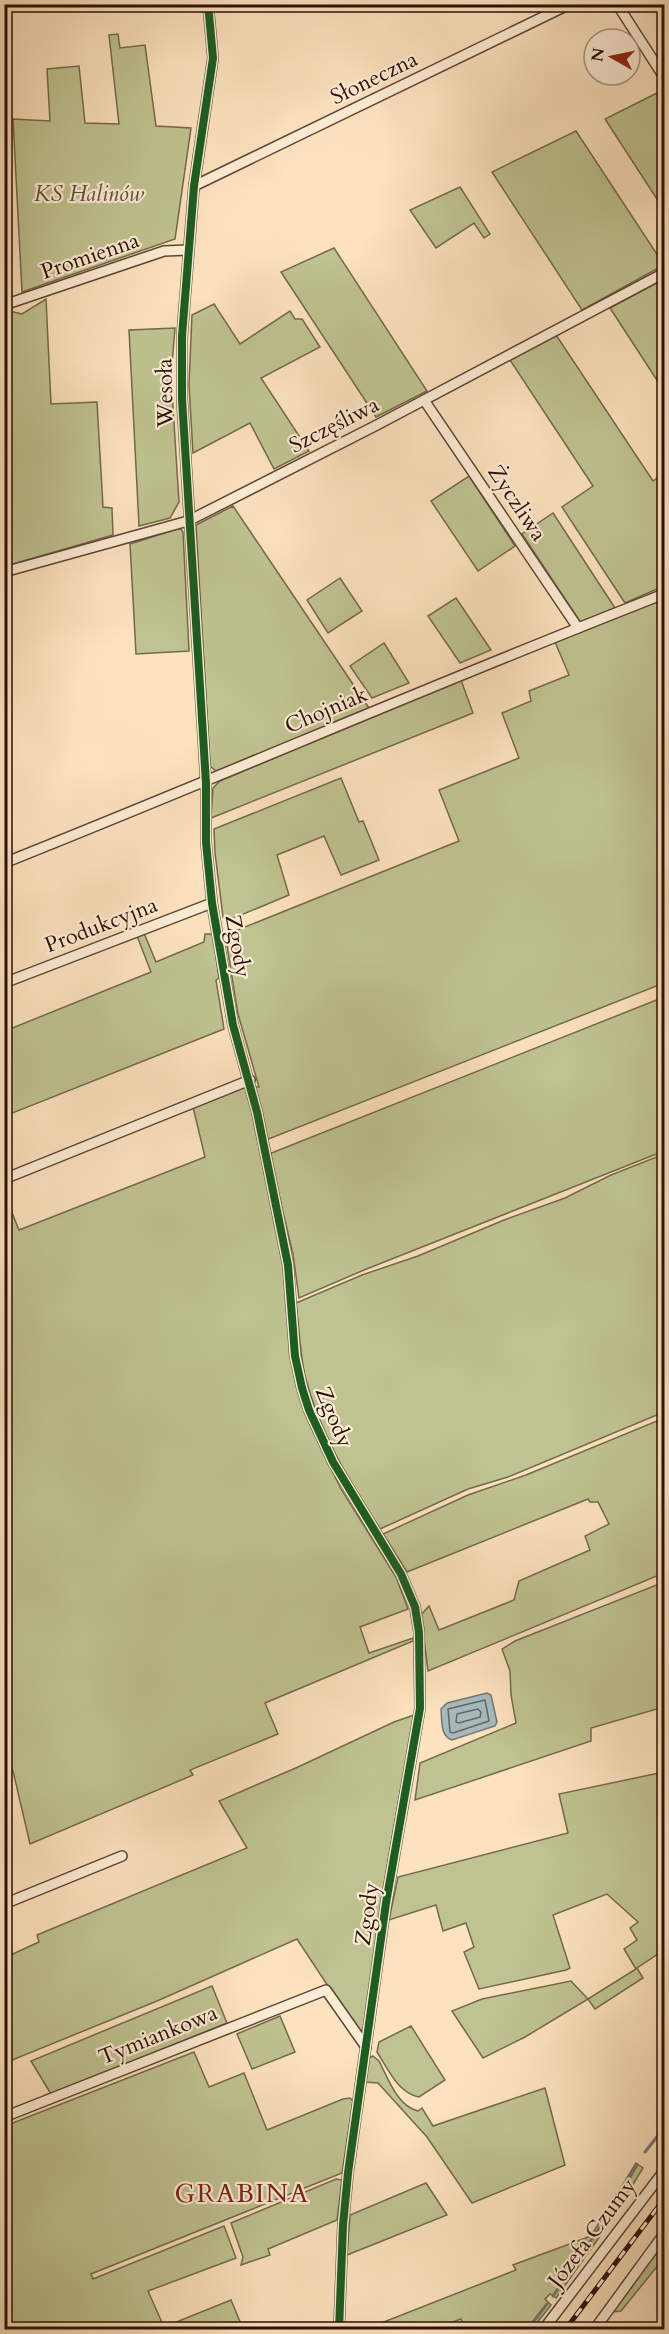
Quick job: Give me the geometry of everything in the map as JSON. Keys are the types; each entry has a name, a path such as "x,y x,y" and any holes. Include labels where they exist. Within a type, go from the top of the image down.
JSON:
{"street":[{"name":"Wesoła","path":"206,783 188,521 182,399 182,336 194,186 213,58 208,4"},
{"name":"Słoneczna","path":"194,186 570,4"},
{"path":"617,4 664,77"},
{"name":"Promienna","path":"4,305 164,250 188,250"},
{"name":"Szczęśliwa","path":"4,572 188,521 664,273"},
{"name":"Życzliwa","path":"424,400 578,628"},
{"name":"Chojniak","path":"4,863 206,783 452,678 664,594"},
{"name":"Zgody","path":"206,783 206,842 212,903 233,1025 250,1080 288,1265 296,1356 302,1388 309,1410 333,1462 401,1574 415,1607 418,1625 420,1708 386,1903 348,2173 343,2225 339,2330"},
{"name":"Produkcyjna","path":"4,983 212,903"},
{"path":"4,1179 250,1080"},
{"path":"4,1904 122,1856"},
{"name":"Tymiankowa","path":"4,2117 327,1990 366,2047"},
{"name":"Józefa Czumy","path":"543,2330 664,2171"},
{"path":"594,2330 664,2234"}],"green space":[{"name":"KS Halinów","path":"118,34 120,48 145,45 156,126 191,128 175,239 22,292 13,119 50,121 47,69 79,66 85,123 119,124 109,35"},
{"path":"663,90 664,148 662,149 664,153 664,210 605,119"},
{"path":"576,131 664,265 582,310 492,172"},
{"path":"460,187 490,234 484,238 474,223 436,248 410,210"},
{"path":"334,248 427,391 376,417 281,272"},
{"path":"664,279 664,391 610,308"},
{"path":"46,299 51,404 97,402 103,507 112,508 113,535 6,566 5,310 22,314"},
{"path":"214,304 240,344 290,311 295,319 302,319 320,347 261,378 309,451 274,469 250,423 193,453 189,385 192,315"},
{"path":"175,328 171,376 179,502 170,518 139,526 129,330"},
{"path":"556,335 653,481 664,473 664,586 625,603 562,507 593,486 510,360"},
{"path":"469,476 515,546 478,571 431,501"},
{"path":"233,506 369,708 217,772 210,766 196,525"},
{"path":"553,513 615,608 581,623 522,534"},
{"path":"180,528 183,532 189,651 136,654 130,544"},
{"path":"340,578 362,611 328,633 307,600"},
{"path":"456,598 491,650 460,663 428,616"},
{"path":"664,599 664,983 266,1140 255,1087 259,1087 238,1014 227,946 230,933 459,841 439,790 519,758 502,713 531,701 529,691 569,675 555,642"},
{"path":"384,643 409,683 372,698 350,666"},
{"path":"461,680 473,713 211,818 213,788 220,781"},
{"path":"341,778 359,822 363,821 379,860 341,875 324,836 277,855 289,895 229,920 223,917 214,829"},
{"path":"144,933 156,962 204,942 205,934 213,934 219,978 216,980 224,1029 5,1116 5,1031 151,972 137,936"},
{"path":"659,999 660,1002 664,1001 664,1151 299,1298 293,1254 269,1154"},
{"path":"244,1086 249,1093 284,1257 295,1379 311,1427 341,1489 396,1577 408,1609 360,1627 369,1653 413,1638 413,1641 265,1703 278,1734 190,1770 193,1775 30,1844 13,1771 4,1772 4,1193 19,1230 205,1157 193,1107"},
{"path":"664,1154 664,1412 508,1477 468,1489 380,1529 346,1474 318,1416 305,1376 296,1303 362,1275 418,1256 504,1220 565,1198 611,1175"},
{"path":"664,1418 664,1573 428,1671 421,1615 429,1606 439,1630 514,1600 519,1581 590,1550 585,1536 609,1524 598,1502 590,1502 588,1499 407,1572 383,1534 468,1495 526,1475"},
{"path":"664,1582 664,1707 591,1728 591,1741 415,1800 420,1763 516,1723 510,1671 502,1649 515,1641"},
{"path":"417,1714 393,1831 362,2030 357,2030 297,1939 157,2001 5,2063 4,1958 39,1942 37,1935 247,1848 219,1801 394,1722"},
{"path":"664,1772 664,1950 637,1968 643,1978 595,2009 588,1999 636,1969 624,1949 637,1940 630,1928 638,1922 607,1894 553,1915 570,1968 479,1989 464,1952 474,1947 466,1923 443,1931 436,1905 389,1920 398,1877 568,1833 559,1794"},
{"path":"571,1981 588,1999 525,2037 483,2058 452,2011 482,1999"},
{"path":"212,1986 227,2023 51,2094 31,2061"},
{"path":"280,2016 295,2052 252,2069 237,2034"},
{"path":"411,2026 445,2080 419,2097 405,2091 399,2085 377,2052 379,2042"},
{"path":"194,2052 209,2087 244,2073 267,2130 343,2099 350,2098 353,2101 342,2173 91,2274 93,2279 224,2226 236,2258 148,2291 164,2327 231,2300 241,2324 227,2330 5,2329 5,2126"},
{"path":"373,2056 379,2061 390,2083 404,2103 418,2111 422,2108 433,2126 545,2088 565,2165 472,2203 427,2137 378,2083 365,2082 367,2059"},
{"path":"636,2163 643,2168 610,2222 556,2298 550,2294 545,2299 551,2305 532,2329 465,2329 461,2319 434,2329 366,2329 516,2270 513,2265 591,2236"},
{"path":"336,2179 342,2180 337,2220 268,2249 270,2255 241,2265 243,2257 231,2223"},
{"path":"426,2183 447,2215 347,2255 350,2215"},
{"path":"664,2241 664,2258 621,2311 611,2312"}],"water":[{"path":"487,1693 491,1695 497,1722 495,1726 452,1740 448,1738 442,1727 441,1709 447,1703"}],"waterway":[{"path":"645,2152 664,2128"},
{"path":"553,2296 607,2217 637,2165"},
{"path":"527,2330 547,2304"}],"railway":[{"path":"565,2330 664,2199"}],"cycle path":[{"path":"208,4 213,58 194,186 182,336 182,399 206,783 206,842 212,903 233,1025 257,1112 288,1265 295,1356 302,1388 309,1410 333,1462 401,1574 415,1607 419,1632 420,1708 386,1903 348,2173 343,2225 339,2330"}],"district":[{"name":"GRABINA","path":"242,2193"}]}
